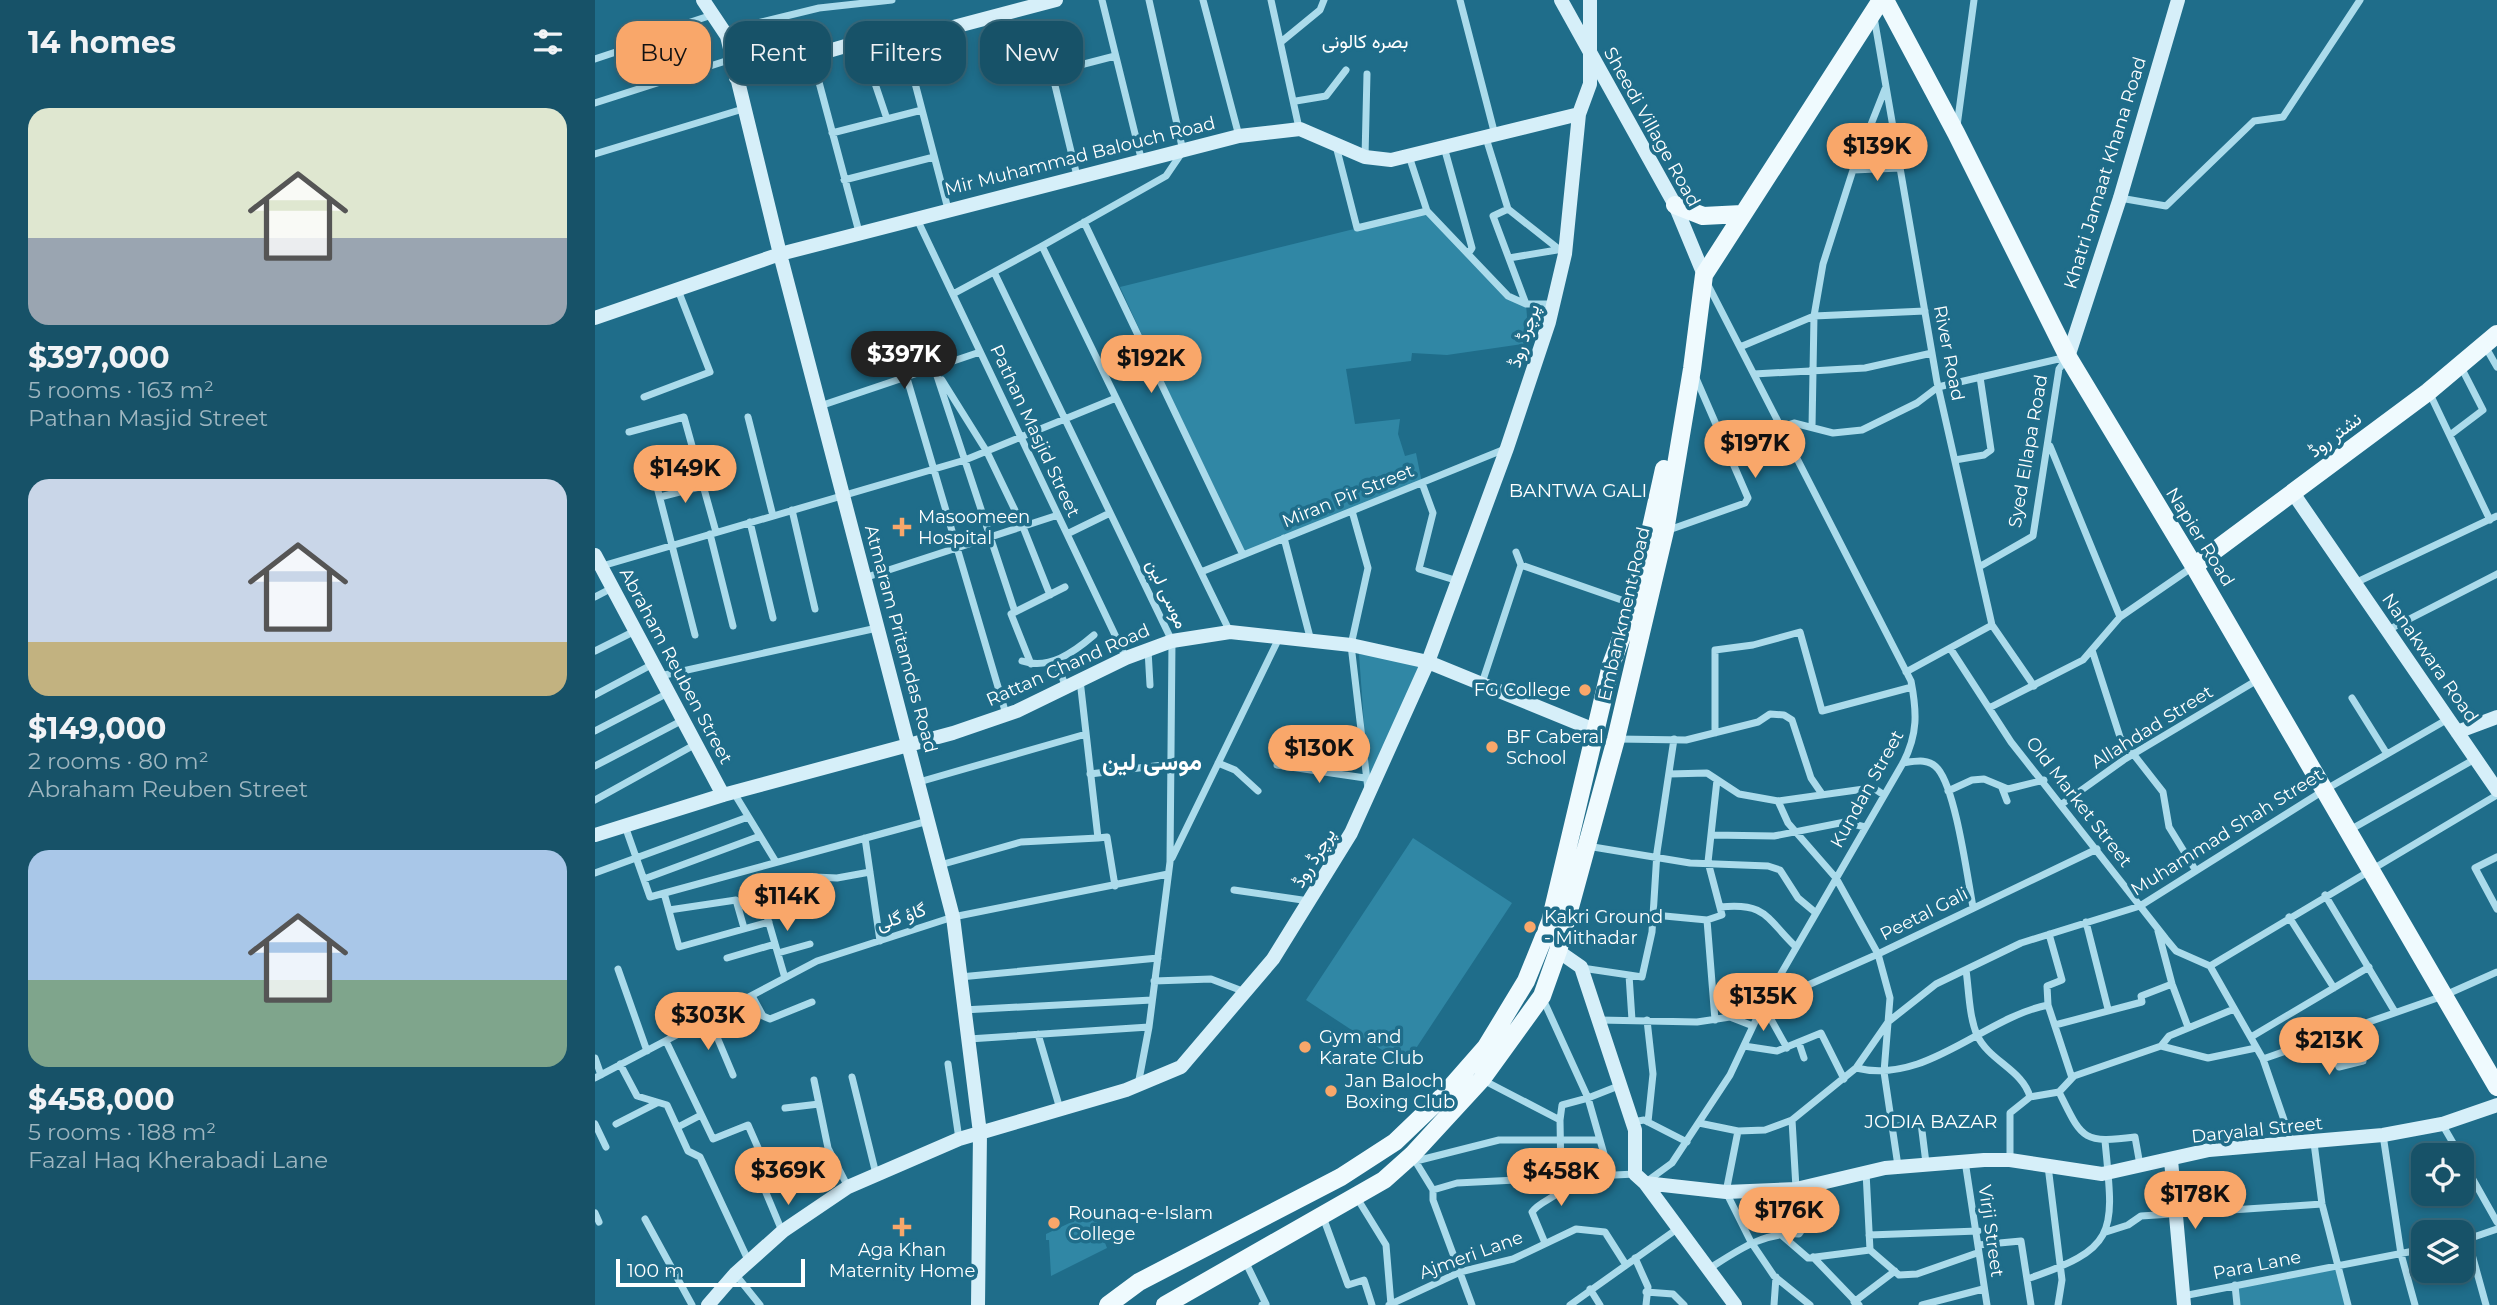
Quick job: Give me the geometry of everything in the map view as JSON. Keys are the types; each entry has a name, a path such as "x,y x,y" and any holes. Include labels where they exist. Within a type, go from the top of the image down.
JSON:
{"main road":[{"name":"Napier Road","path":"1880,4 1957,134 2068,357 2194,566 2497,1087"},
{"name":"Embankment Road","path":"1108,1305 1139,1282 1341,1177 1395,1142 1443,1096 1486,1047 1526,981 1550,922 1611,665 1634,604 1682,386 1703,271 1880,4"},
{"path":"1675,205 1703,216 1742,214"},
{"name":"Embankment Road","path":"1165,1305 1184,1300 1245,1260 1357,1197 1414,1158 1482,1079 1542,996 1558,950 1616,738 1665,531 1692,369 1703,271"},
{"name":"نشتر روڈ","path":"2194,566 2461,367 2491,340"}],"street":[{"name":"Atmaram Pritamdas Road","path":"703,0 725,37"},
{"path":"723,31 819,8 892,0"},
{"path":"966,24 1056,0"},
{"path":"1102,0 1142,162"},
{"path":"953,294 1166,176 1183,151 1149,0"},
{"path":"1203,0 1239,136"},
{"path":"1271,0 1296,101 1300,129 1365,157 1391,160 1579,114"},
{"path":"1281,43 1320,10 1324,0"},
{"path":"1460,0 1508,209 1561,252"},
{"name":"Sheedi Village Road","path":"1561,0 1632,123 1675,205 1703,271"},
{"name":"پرچرڈ روڈ","path":"708,1305 736,1274 783,1231 848,1187 959,1139 1138,1085 1181,1067 1273,959 1351,833 1428,662 1507,448 1555,304 1579,114 1590,84 1590,0"},
{"path":"1957,134 1974,0"},
{"name":"Khatri Jamaat Khana Road","path":"2068,357 2120,198 2178,0"},
{"path":"2120,198 2166,206 2254,121 2283,117 2360,0"},
{"name":"River Road","path":"1880,4 1886,88 1938,387 1992,625 2034,686"},
{"path":"595,59 640,44 639,39 712,15"},
{"path":"1083,65 1115,57"},
{"path":"595,103 725,61"},
{"path":"1296,101 1326,96 1346,70"},
{"path":"1365,157 1367,74"},
{"name":"Atmaram Pritamdas Road","path":"737,84 953,917 980,1133 978,1305"},
{"path":"819,84 859,232"},
{"path":"875,84 887,119"},
{"path":"915,84 948,209"},
{"path":"1055,84 1077,176"},
{"path":"1812,427 1814,316 1823,264 1853,170 1886,88"},
{"path":"595,154 743,109"},
{"path":"832,134 922,110"},
{"name":"Mir Muhammad Balouch Road","path":"595,318 780,254 859,232 1239,136 1300,129"},
{"path":"1336,146 1357,228 1427,211"},
{"path":"1444,148 1472,248 1468,254"},
{"path":"1409,155 1427,211 1508,296 1526,303 1555,304"},
{"path":"844,180 934,157"},
{"path":"1853,170 1900,168"},
{"path":"1508,209 1493,216 1526,303"},
{"name":"Pathan Masjid Street","path":"916,217 1126,658"},
{"path":"1084,222 1243,555"},
{"path":"1042,246 1230,632"},
{"path":"1509,258 1561,252"},
{"name":"Kundan Street","path":"1640,1178 1672,1163 1688,1142 1744,1046 1763,1005 1903,763 1917,730 1912,687 1906,672 1703,271"},
{"name":"موسی لین","path":"994,272 1172,641 1170,862 1149,1027 1138,1085"},
{"path":"645,397 710,372 678,289"},
{"path":"1740,347 1814,316 1925,311"},
{"path":"2491,340 2497,367"},
{"path":"819,406 980,352"},
{"path":"1754,374 1865,368 1932,353"},
{"path":"1781,427 1794,423 1833,433 1862,430 1917,403 1938,387 2068,357"},
{"name":"Syed Ellapa Road","path":"1979,567 2033,536 2059,369 2068,357"},
{"path":"934,367 987,452 1023,527 1050,595"},
{"path":"934,367 1015,612"},
{"path":"2450,435 2483,410 2461,367"},
{"path":"1665,531 1731,510 1745,503 1748,498 1692,369"},
{"path":"906,376 1006,714"},
{"path":"1955,460 1985,455 1990,450 1980,377"},
{"path":"2354,583 2494,518 2428,392"},
{"path":"597,558 673,545 965,460 1116,398"},
{"path":"629,432 684,417 703,486 733,626"},
{"path":"748,417 773,516"},
{"path":"2049,445 2120,617"},
{"name":"Miran Pir Street","path":"1201,572 1507,448"},
{"path":"648,453 695,635"},
{"path":"1422,482 1433,513 1419,569 1458,581"},
{"path":"660,497 703,486"},
{"name":"Nanakwara Road","path":"2293,492 2497,793"},
{"path":"792,510 815,609"},
{"path":"1352,511 1368,568 1351,645 1369,794"},
{"path":"1067,534 1110,513"},
{"path":"864,579 991,540 1058,515"},
{"path":"750,522 773,618"},
{"path":"1284,538 1311,641"},
{"path":"1482,683 1521,565 1515,552"},
{"name":"Abraham Reuben Street","path":"597,558 696,744 728,793"},
{"path":"1521,565 1634,604"},
{"path":"1991,707 2083,660 2120,617 2194,566"},
{"path":"2387,630 2497,574"},
{"path":"1031,664 1011,614 1065,587"},
{"path":"595,597 613,588"},
{"path":"1906,672 1992,625"},
{"path":"595,695 657,670 877,628"},
{"path":"595,651 635,631"},
{"name":"Rattan Chand Road","path":"595,835 728,793 910,746 1006,714 1126,658 1172,641 1230,632 1351,645 1428,662 1597,731"},
{"path":"1715,733 1715,650 1753,645 1800,632 1822,711 1912,687"},
{"path":"1022,661 1031,664 1056,662 1094,635"},
{"path":"1170,862 1281,636"},
{"name":"Old Market Street","path":"1950,648 1991,707 2011,742 2044,780 2176,951 2210,966"},
{"path":"1148,650 1150,685"},
{"path":"2092,650 2120,737 2163,792 2169,827 2196,871"},
{"path":"1056,662 1066,687"},
{"name":"Allahdad Street","path":"2062,804 2133,755 2259,679"},
{"path":"1080,680 1098,838"},
{"path":"595,731 669,693"},
{"path":"2352,698 2387,754"},
{"path":"1616,738 1674,739 1715,733 1758,722 1770,714 1784,715 1792,720 1811,778 1822,794"},
{"path":"2457,732 2497,717"},
{"name":"Muhammad Shah Street","path":"1699,1124 1738,1131 1765,1130 1792,1119 1856,1068 1888,1022 1937,984 2021,943 2140,906 2323,791 2448,718"},
{"path":"595,766 683,720"},
{"path":"919,782 1086,734"},
{"path":"1558,950 1581,967 1642,977 1653,920 1656,856 1674,739"},
{"path":"595,800 696,744"},
{"path":"2347,832 2476,759"},
{"path":"1903,763 1924,760 1938,769 1948,791 1973,907"},
{"path":"1218,763 1235,770 1258,791"},
{"path":"1090,774 1171,764"},
{"path":"1277,765 1365,778"},
{"path":"1669,774 1707,773 1739,794 1779,801 1875,789 1884,795"},
{"path":"1948,791 1972,780 1985,779 2002,788 2044,780"},
{"path":"1653,920 1706,920 1722,915 1708,862 1717,780"},
{"path":"2002,788 2007,801"},
{"path":"728,793 748,817 776,862"},
{"path":"2292,1144 2263,1059 2210,966 2497,793"},
{"path":"1779,801 1795,832 1836,878 1878,954 1890,999 1884,1072 1898,1166"},
{"path":"595,873 637,860 748,817"},
{"path":"625,826 650,897 929,821"},
{"path":"1712,835 1774,836 1845,822 1865,827"},
{"path":"644,879 760,836"},
{"path":"940,864 1021,842 1107,837 1115,886"},
{"path":"865,838 880,941"},
{"path":"1587,846 1680,862 1768,866 1780,870 1798,898 1816,912"},
{"name":"Peetal Gali","path":"1763,1005 1878,954 2097,849"},
{"path":"2497,856 2475,868 2497,909"},
{"path":"815,877 837,878 870,872"},
{"name":"گاؤ گلی","path":"598,1076 817,961 953,917 1168,874"},
{"path":"785,886 763,892 785,978"},
{"path":"1234,890 1311,901"},
{"path":"664,893 679,947 769,922"},
{"path":"2325,895 2395,1012"},
{"path":"669,910 736,900 744,928"},
{"path":"1720,907 1744,904 1762,911 1796,947"},
{"path":"2289,917 2334,988"},
{"path":"1706,920 1716,1020"},
{"path":"2087,922 2108,1009"},
{"path":"2157,927 2172,984 2188,1027"},
{"path":"2049,934 2062,980 2047,986 2048,1005 2072,1078"},
{"path":"727,958 775,944"},
{"path":"778,953 810,944"},
{"path":"959,977 1158,958"},
{"path":"1581,967 1635,1130 1640,1178 1735,1305"},
{"path":"2251,1037 2369,967"},
{"path":"618,969 647,1051"},
{"path":"1966,970 1977,1035 2004,1067 2027,1084 2030,1097"},
{"path":"2263,1059 2443,996 2497,972"},
{"path":"1629,975 1632,1020"},
{"path":"1154,981 1211,979 1246,992"},
{"path":"2055,1025 2108,1009 2134,1006 2143,1002 2141,996 2172,984"},
{"path":"752,996 763,1016 770,1018 812,1002"},
{"path":"1542,996 1588,1098 1610,1175"},
{"path":"963,1010 1152,1000"},
{"path":"1763,1005 1787,1048"},
{"path":"1856,1068 1884,1072 1906,1068 1943,1054 2023,1010 2048,1005"},
{"path":"2010,1160 2010,1114 2030,1097 2059,1091 2072,1078 2161,1046 2169,1036 2234,1009"},
{"path":"1599,1020 1716,1020 1730,1017 1753,1026"},
{"path":"709,1018 733,1075"},
{"path":"1647,1020 1653,1074 1648,1122"},
{"path":"968,1039 1149,1027"},
{"path":"1744,1046 1777,1052 1821,1033 1844,1079"},
{"path":"1038,1034 1060,1109"},
{"path":"2327,1036 2339,1067 2363,1061"},
{"path":"666,1041 713,1139 748,1125 773,1184"},
{"path":"1799,1043 1804,1058"},
{"path":"2161,1046 2208,1058 2256,1048"},
{"path":"595,1058 598,1076"},
{"path":"620,1064 637,1096 667,1105 688,1152 700,1157 749,1262"},
{"path":"948,1064 959,1139"},
{"path":"852,1077 877,1175"},
{"path":"1482,1079 1560,1120"},
{"path":"814,1080 828,1148 848,1187"},
{"path":"1545,1243 1532,1212 1538,1203 1560,1192 1565,1185 1560,1141 1562,1105 1621,1085"},
{"path":"2059,1091 2077,1129 2085,1136 2105,1141 2135,1137 2140,1166"},
{"path":"616,1124 658,1103"},
{"path":"785,1108 819,1104"},
{"name":"Daryalal Street","path":"1433,1190 1457,1183 1610,1175 1727,1192 1803,1187 1898,1166 1965,1161 2010,1160 2108,1172 2209,1150 2383,1135 2442,1124 2497,1105"},
{"path":"678,1127 701,1115"},
{"path":"1707,1270 1751,1242 1779,1233 1799,1234 1811,1217 1803,1187 1792,1119"},
{"path":"1631,1122 1648,1122 1688,1142"},
{"path":"1892,1127 1921,1123 1926,1163"},
{"path":"595,1124 606,1147"},
{"path":"2442,1124 2453,1143"},
{"path":"1738,1131 1727,1192 1751,1242 1776,1277 1810,1305"},
{"path":"2383,1135 2401,1254 2415,1305"},
{"path":"1472,1305 1433,1200 1433,1190 1414,1158 1499,1140 1600,1140"},
{"path":"2027,1279 2060,1268 2100,1244 2106,1232 2108,1172 2105,1141"},
{"path":"2314,1143 2322,1204 2348,1305"},
{"path":"2171,1160 2183,1300"},
{"name":"Virji Street","path":"1965,1161 1978,1231 1978,1249 1987,1305"},
{"path":"2048,1166 2060,1268 2058,1305"},
{"path":"1866,1172 1870,1250"},
{"path":"783,1179 764,1188 783,1231"},
{"path":"2474,1181 2497,1222"},
{"path":"1357,1197 1386,1245 1390,1305"},
{"path":"2106,1232 2128,1225 2141,1216 2322,1204"},
{"path":"595,1213 599,1222"},
{"path":"1323,1217 1348,1285 1364,1280 1373,1305"},
{"path":"645,1219 692,1305"},
{"name":"Ajmeri Lane","path":"1390,1305 1460,1272 1513,1259 1577,1229 1605,1232 1626,1265"},
{"path":"1570,1305 1677,1229"},
{"path":"2474,1237 2497,1229"},
{"path":"1870,1235 1978,1231"},
{"path":"1779,1233 1808,1258 1870,1250 1899,1275 1917,1274 1978,1249 2021,1241 2031,1305"},
{"name":"Para Lane","path":"2183,1300 2235,1284 2411,1252"},
{"path":"1813,1257 1857,1304 1895,1271"},
{"path":"1635,1258 1648,1287 1646,1305"},
{"path":"1245,1260 1266,1304 1262,1305"},
{"path":"2474,1268 2486,1305"},
{"path":"736,1274 758,1302"},
{"path":"1774,1305 1776,1277"},
{"path":"2235,1284 2237,1305"},
{"path":"1590,1289 1600,1305"},
{"path":"1922,1305 1983,1289"},
{"path":"1646,1292 1673,1294 1683,1304"}],"shaded area":[{"path":"1427,211 1508,296 1526,304 1529,343 1447,355 1412,353 1411,361 1346,369 1355,424 1400,419 1398,434 1405,456 1416,453 1422,483 1243,555 1120,287"},
{"path":"1359,654 1428,662 1369,794"},
{"path":"1413,838 1512,903 1405,1065 1306,1000"},
{"path":"1093,1212 1107,1248 1051,1276 1049,1240 1046,1240 1046,1234"},
{"path":"2338,1265 2348,1305 2237,1305 2235,1285"}],"place":[{"name":"Masoomeen Hospital","path":"902,527"},
{"name":"FG College","path":"1585,690"},
{"name":"BF Caberal School","path":"1492,747"},
{"name":"Kakri Ground - Mithadar","path":"1530,927"},
{"name":"Gym and Karate Club","path":"1305,1047"},
{"name":"Jan Baloch Boxing Club","path":"1331,1091"},
{"name":"Rounaq-e-Islam College","path":"1054,1223"},
{"name":"Aga Khan Maternity Home","path":"902,1227"}],"district":[{"name":"بصرہ کالونی","path":"1365,41"},
{"name":"BANTWA GALI","path":"1578,490"},
{"name":"موسی لین","path":"1152,761"},
{"name":"JODIA BAZAR","path":"1931,1121"}]}
